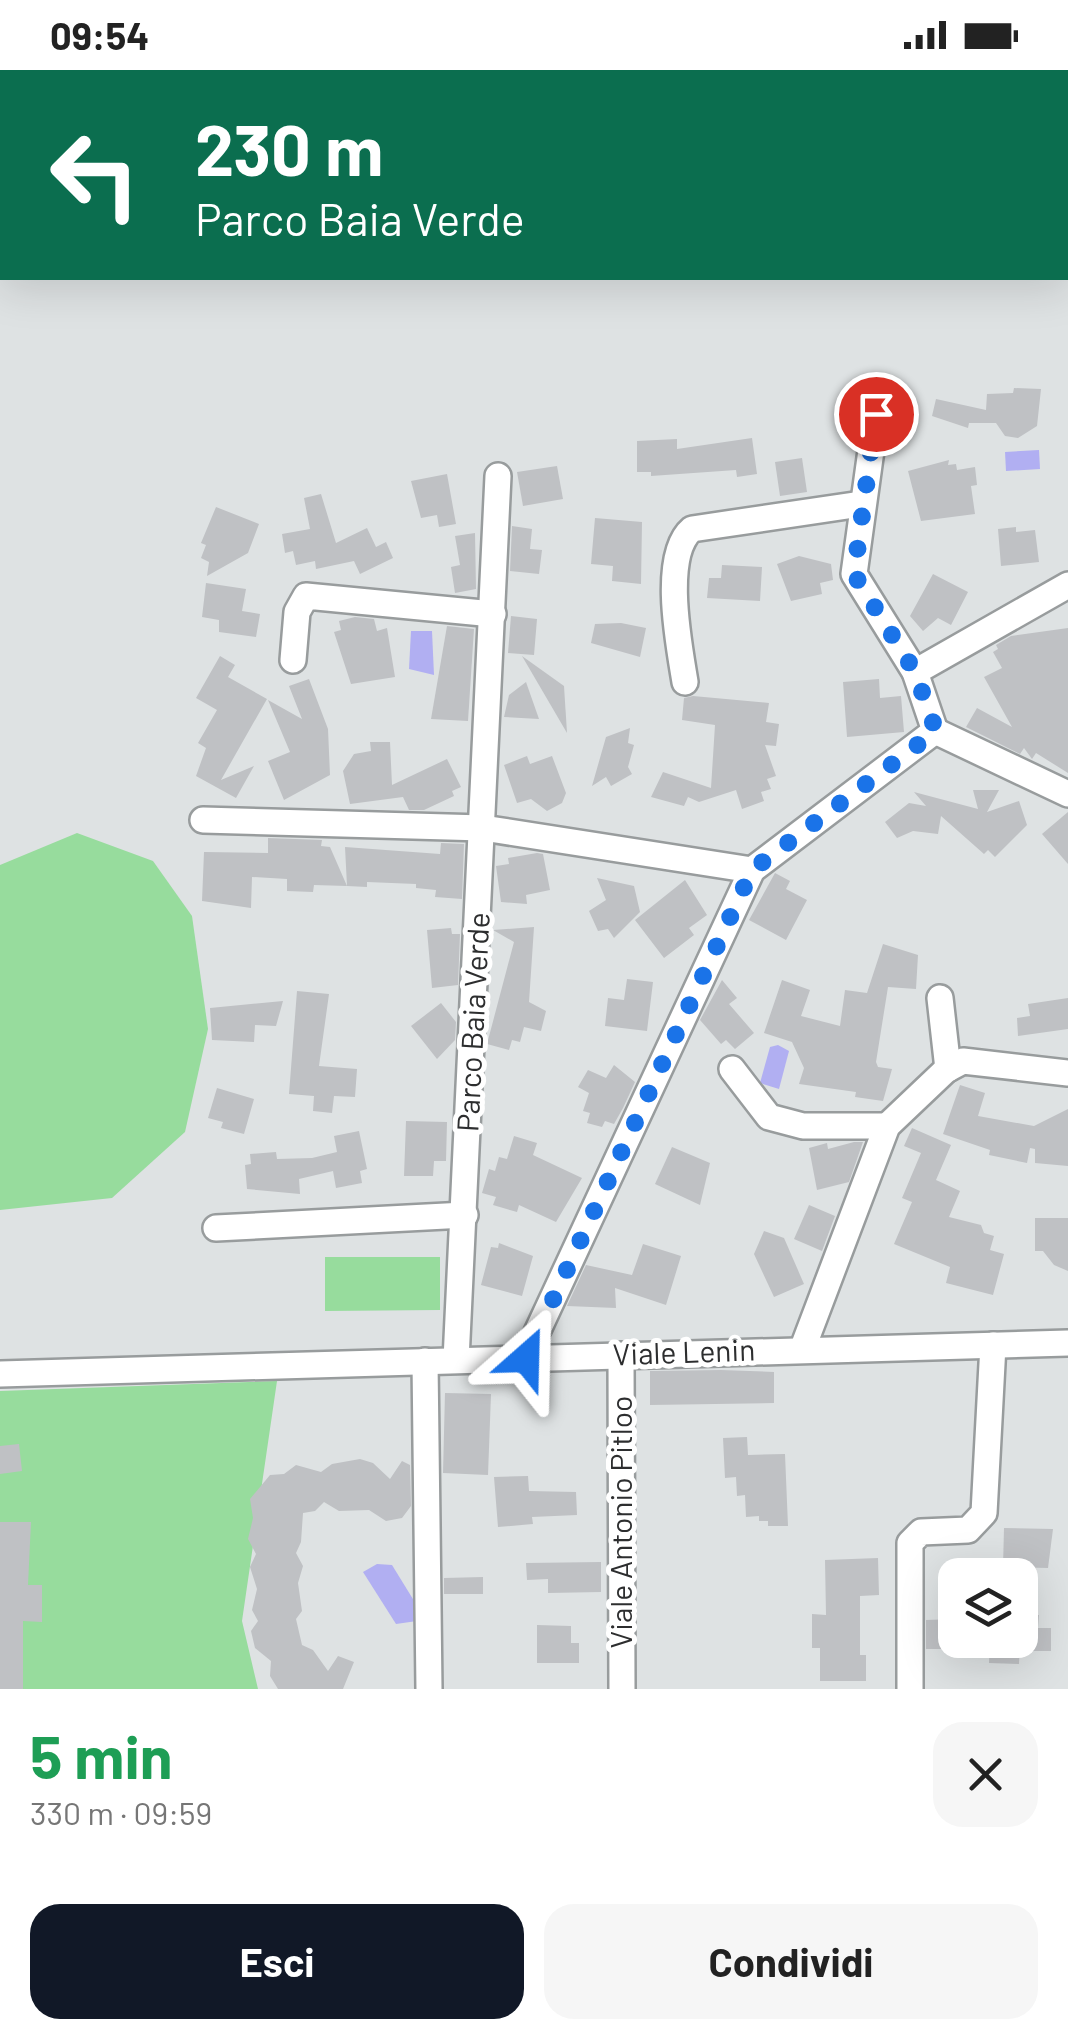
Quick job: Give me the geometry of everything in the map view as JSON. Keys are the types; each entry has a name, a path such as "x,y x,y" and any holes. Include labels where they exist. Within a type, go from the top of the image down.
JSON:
{"street":[{"path":"876,414 860,504 854,574 915,672 936,731 1068,794"},
{"name":"Parco Baia Verde","path":"456,1360 498,476"},
{"path":"685,682 675,620 678,550 683,536 692,529 860,504"},
{"path":"915,672 1068,585"},
{"path":"293,660 297,612 306,596 493,614"},
{"path":"526,1358 752,870 936,731"},
{"path":"203,820 482,828 752,870"},
{"path":"940,998 948,1069"},
{"path":"802,1350 887,1126 948,1069 962,1061 1068,1074"},
{"path":"732,1069 769,1117 803,1126 887,1126"},
{"path":"216,1228 465,1215"},
{"name":"Viale Lenin","path":"0,1374 1068,1342"},
{"path":"910,1689 910,1543 921,1532 968,1530 984,1513 993,1345"},
{"name":"Viale Antonio Pitloo","path":"621,1355 622,1689"},
{"path":"424,1360 429,1689"}],"green space":[{"path":"77,833 153,861 192,916 208,1029 185,1132 112,1198 0,1210 0,865"},
{"path":"325,1257 440,1257 440,1310 325,1311"},
{"path":"277,1381 242,1621 258,1689 0,1689 0,1391"}],"water":[{"path":"1039,450 1040,469 1006,471 1005,452"},
{"path":"411,631 432,631 434,675 409,669"},
{"path":"778,1045 789,1051 779,1089 760,1083 770,1047"},
{"path":"377,1564 392,1565 416,1604 417,1621 396,1624 363,1572"}],"building":[{"path":"1014,388 1041,389 1037,426 1018,438 1005,436 996,423 969,423 968,428 932,416 936,399 986,410 987,394 1013,393"},
{"path":"752,438 757,474 737,477 736,470 651,476 651,472 637,472 637,441 677,439 677,449"},
{"path":"802,458 807,492 780,496 775,462"},
{"path":"949,460 948,465 956,464 957,470 975,467 977,485 971,486 975,514 921,521 908,471"},
{"path":"557,466 563,499 523,506 517,472"},
{"path":"447,474 456,524 439,527 437,515 421,518 411,481"},
{"path":"321,494 336,543 367,528 376,547 386,542 393,558 360,574 354,561 316,569 315,561 296,565 293,551 285,553 282,534 310,529 304,498"},
{"path":"216,507 259,524 248,553 207,576 209,562 201,558 206,545 201,543"},
{"path":"595,518 642,522 641,584 612,581 613,566 591,564"},
{"path":"512,526 532,529 530,549 542,550 539,574 510,571"},
{"path":"1016,527 1016,532 1035,530 1039,562 1001,566 998,529"},
{"path":"475,533 476,589 455,593 451,567 460,565 455,536"},
{"path":"799,556 831,564 833,580 820,583 822,594 791,601 777,564"},
{"path":"722,565 762,567 760,601 707,598 709,578 721,578"},
{"path":"933,574 968,592 951,625 938,618 923,631 910,616"},
{"path":"206,583 246,589 242,611 260,614 256,637 219,632 219,620 202,617"},
{"path":"511,616 537,619 534,655 508,653"},
{"path":"355,617 374,619 377,631 387,628 395,677 351,684 334,632 341,630 339,621"},
{"path":"621,623 646,628 640,657 591,643 595,624"},
{"path":"447,626 474,629 468,721 431,719"},
{"path":"1068,628 1068,773 1036,753 1032,759 1024,748 1020,754 966,727 977,708 1012,727 984,677 1002,668 993,652 998,649 996,645 1011,636"},
{"path":"220,656 235,665 228,677 267,699 221,780 254,766 236,798 196,776 206,748 198,743 217,710 196,698"},
{"path":"522,656 564,686 567,733"},
{"path":"309,679 328,729 330,775 284,800 268,761 290,752 268,700 302,719 289,686"},
{"path":"879,679 880,698 901,696 904,732 847,737 843,682"},
{"path":"526,682 539,719 504,717 509,695"},
{"path":"684,698 769,703 766,722 779,724 776,746 765,745 776,776 767,779 771,789 761,792 764,801 742,809 736,790 699,802 688,797 684,806 651,797 663,772 711,788 715,725 682,720"},
{"path":"630,728 628,743 634,745 628,767 632,774 611,786 606,777 592,786 606,737"},
{"path":"370,742 390,742 392,785 447,759 461,787 452,791 454,796 424,810 409,810 403,797 350,804 343,771 354,754 371,751"},
{"path":"527,756 530,764 552,756 566,793 562,803 547,811 531,799 517,803 504,765"},
{"path":"973,790 999,790 987,812 1019,801 1027,825 995,857 988,850 984,854 941,816 938,834 913,831 897,838 885,822 909,803 926,806 914,792 978,809"},
{"path":"1068,812 1068,864 1042,834"},
{"path":"268,838 322,840 321,846 330,847 347,886 314,885 313,892 287,891 287,879 252,877 251,908 202,901 204,852 268,853"},
{"path":"441,843 464,844 462,899 435,897 436,890 416,888 416,884 367,882 367,887 347,886 345,847 440,854"},
{"path":"543,854 550,890 526,895 527,904 501,902 496,866 509,864 508,858"},
{"path":"775,873 790,881 786,889 807,900 786,940 749,920"},
{"path":"597,878 634,886 640,912 614,938 608,929 598,931 589,911 606,900"},
{"path":"685,880 707,915 689,928 694,935 664,958 635,920"},
{"path":"534,927 529,1002 546,1011 541,1031 524,1027 520,1042 512,1040 509,1050 487,1044 514,942 493,930"},
{"path":"451,928 452,934 460,934 458,985 432,988 427,930"},
{"path":"883,944 918,955 916,989 888,987 876,1062 878,1067 892,1069 883,1101 855,1097 856,1092 799,1084 804,1068 792,1042 764,1033 782,980 810,990 801,1016 840,1026 845,990 867,993"},
{"path":"627,979 653,982 647,1031 605,1026 608,998 624,1000"},
{"path":"722,980 737,998 729,1004 754,1033 735,1049 726,1040 721,1044 700,1020"},
{"path":"297,991 329,994 319,1066 357,1069 355,1097 334,1096 332,1113 313,1111 314,1096 289,1094"},
{"path":"1068,998 1068,1029 1018,1036 1017,1018 1030,1016 1028,1004"},
{"path":"283,1001 276,1026 255,1025 254,1042 212,1040 210,1008"},
{"path":"441,1003 456,1022 455,1040 437,1059 411,1026"},
{"path":"614,1065 635,1082 623,1108 614,1124 605,1121 602,1127 587,1123 590,1113 583,1111 589,1093 578,1087 588,1070 606,1078"},
{"path":"960,1085 985,1093 978,1116 1034,1126 1068,1109 1068,1166 1035,1163 1035,1149 1030,1148 1027,1163 989,1155 990,1150 943,1134"},
{"path":"217,1088 254,1099 244,1134 221,1128 223,1122 208,1118"},
{"path":"406,1121 447,1122 446,1161 434,1161 433,1176 404,1176"},
{"path":"912,1128 951,1145 936,1180 960,1191 949,1217 981,1225 984,1233 994,1236 990,1250 1004,1254 993,1295 946,1283 950,1267 894,1244 912,1202 902,1198 921,1153 904,1146"},
{"path":"359,1131 367,1169 360,1171 362,1183 336,1188 333,1171 299,1179 300,1194 247,1189 245,1165 251,1164 250,1154 276,1152 277,1159 312,1158 337,1152 334,1136"},
{"path":"514,1136 537,1143 533,1155 582,1178 556,1222 519,1205 517,1212 493,1205 496,1197 482,1193 489,1169 495,1171 499,1157 507,1159"},
{"path":"863,1142 849,1182 817,1190 809,1148 827,1143 828,1149"},
{"path":"672,1147 710,1163 700,1205 655,1184"},
{"path":"809,1205 835,1216 822,1251 794,1239"},
{"path":"1035,1218 1068,1218 1068,1271 1054,1265 1043,1251 1035,1251"},
{"path":"764,1231 784,1238 804,1284 774,1297 754,1254"},
{"path":"499,1243 533,1256 522,1296 481,1285 491,1247 498,1248"},
{"path":"643,1244 681,1256 666,1305 615,1288 616,1308 567,1306 586,1265 632,1275"},
{"path":"650,1371 774,1372 774,1403 650,1405"},
{"path":"445,1393 491,1394 488,1475 443,1473"},
{"path":"747,1437 748,1455 785,1454 788,1526 768,1526 768,1521 759,1521 759,1516 746,1517 745,1495 737,1496 736,1477 725,1478 723,1438"},
{"path":"19,1444 22,1471 0,1474 0,1446"},
{"path":"360,1459 373,1463 390,1479 402,1461 410,1465 411,1506 402,1518 386,1521 369,1510 339,1511 324,1502 315,1511 303,1513 301,1542 296,1553 303,1566 298,1583 302,1611 296,1619 302,1645 313,1650 328,1671 338,1656 354,1662 343,1689 278,1689 270,1676 271,1661 255,1648 251,1631 258,1621 252,1610 257,1589 250,1567 256,1554 248,1539 253,1518 250,1499 270,1475 284,1474 296,1465 321,1472 332,1464"},
{"path":"528,1476 529,1491 576,1492 577,1515 532,1517 533,1524 498,1527 494,1477"},
{"path":"0,1522 31,1522 28,1585 42,1585 42,1622 23,1621 23,1689 0,1689"},
{"path":"1004,1528 1053,1529 1048,1568 1038,1568 1038,1558 1003,1558"},
{"path":"878,1558 879,1595 860,1596 860,1655 866,1655 866,1681 820,1681 820,1648 812,1648 812,1614 826,1615 825,1560"},
{"path":"601,1562 601,1592 548,1593 548,1579 527,1580 526,1563"},
{"path":"483,1577 483,1594 444,1594 444,1578"},
{"path":"926,1620 938,1620 938,1649 926,1649"},
{"path":"537,1625 571,1626 571,1643 579,1643 579,1663 537,1663"},
{"path":"1038,1628 1051,1628 1051,1651 1038,1651"},
{"path":"989,1658 1019,1658 1019,1664 989,1663"}],"route":[{"path":"526,1358 752,870 936,731 915,672 854,574 860,504 876,414"}]}
